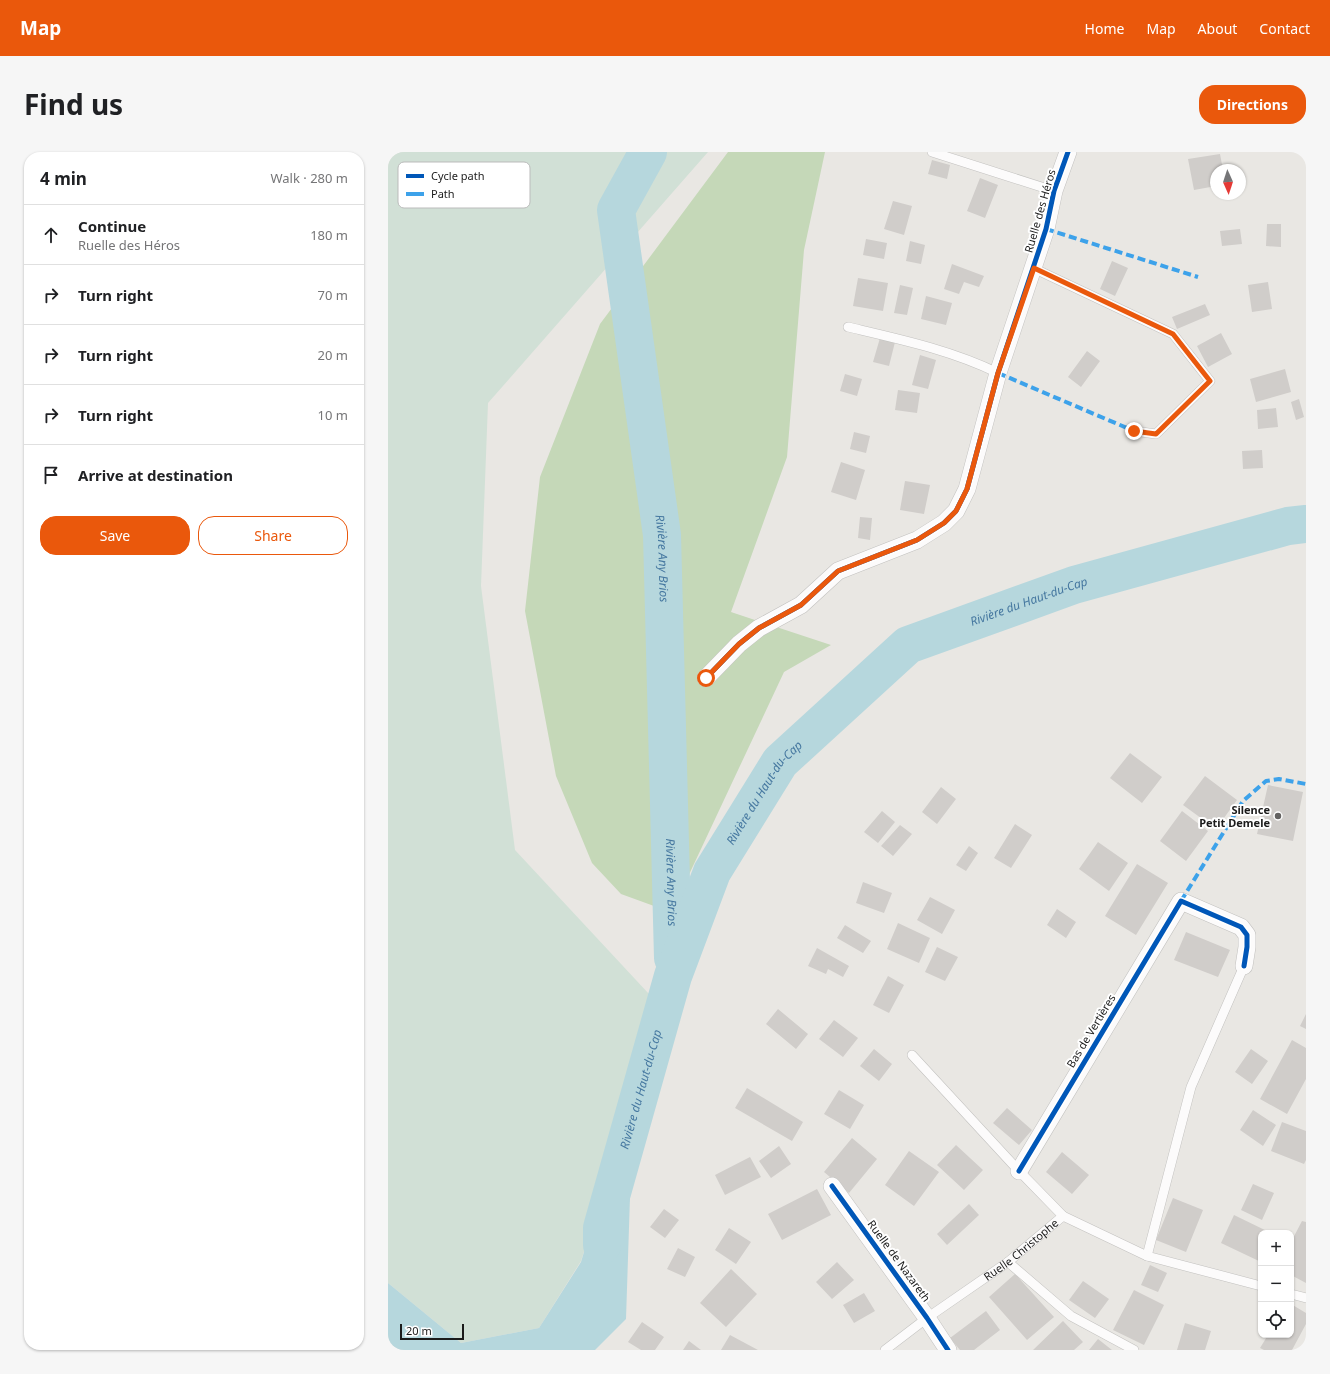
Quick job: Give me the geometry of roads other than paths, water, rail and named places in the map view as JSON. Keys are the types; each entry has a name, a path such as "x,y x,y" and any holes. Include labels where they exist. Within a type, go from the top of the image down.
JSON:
{"street":[{"name":"Ruelle des Héros","path":"706,678 739,644 759,628 801,605 838,571 917,540 944,523 956,511 967,489 998,373 1034,268 1046,229 1054,191 1068,152"},
{"name":"Bas de Vertières","path":"1019,1171 1181,901 1241,927 1247,935 1244,966"},
{"name":"Ruelle de Nazareth","path":"832,1186 927,1318 948,1350"}],"lane":[{"path":"932,152 1054,191"},
{"path":"1034,268 1173,334 1210,381 1156,434 1134,431"},
{"path":"848,327 907,340 978,363 998,373"},
{"path":"1147,1256 1191,1087 1244,966"},
{"path":"912,1055 1019,1171 1063,1216"},
{"name":"Ruelle Christophe","path":"885,1350 927,1318 1008,1262 1063,1216 1147,1256 1258,1285"},
{"path":"1008,1262 1071,1316 1134,1350"},
{"path":"1294,1295 1306,1298"}],"water":[{"path":"602,1192 630,1197 626,1319 595,1350 388,1350 388,1283 461,1343 539,1328 581,1262"}],"waterway":[{"name":"Rivière Any Brios","path":"648,152 616,210 662,535 673,958"},
{"name":"Rivière du Haut-du-Cap","path":"602,1245 602,1228 673,976 712,872 780,762 908,645 1074,585 1288,526 1306,524"}],"place":[{"name":"Silence Petit Demele","path":"1278,816"}]}
